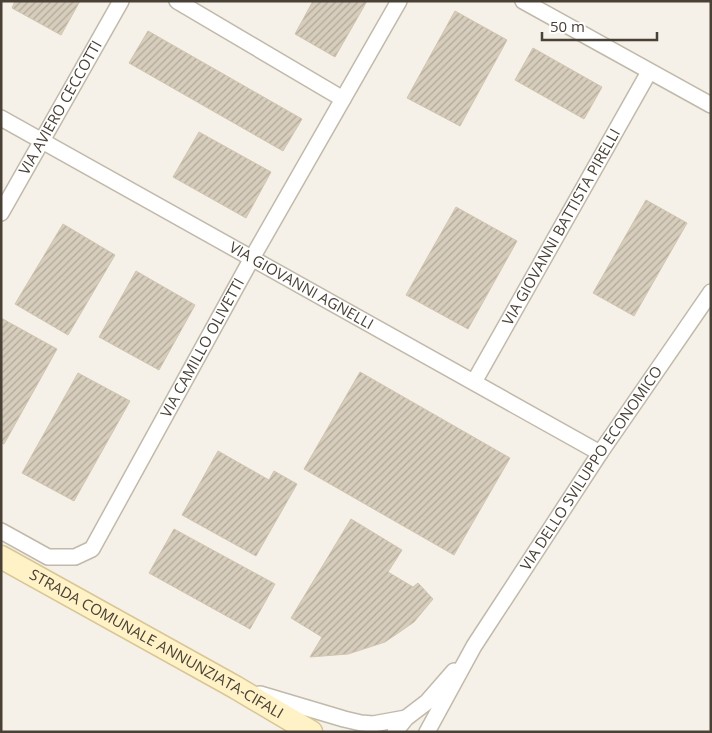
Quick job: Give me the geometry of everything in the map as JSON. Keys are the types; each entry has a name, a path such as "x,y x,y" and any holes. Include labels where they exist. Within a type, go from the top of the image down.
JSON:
{"street":[{"name":"VIA AVIERO CECCOTTI","path":"1,213 121,1"},
{"path":"177,1 343,99"},
{"name":"VIA CAMILLO OLIVETTI","path":"1,531 48,557 75,557 92,549 252,258 399,1"},
{"path":"523,1 711,105"},
{"name":"VIA GIOVANNI BATTISTA PIRELLI","path":"474,382 649,72"},
{"name":"VIA GIOVANNI AGNELLI","path":"1,118 600,452"},
{"name":"VIA DELLO SVILUPPO ECONOMICO","path":"474,646 600,452 711,292"},
{"name":"STRADA COMUNALE ANNUNZIATA-CIFALI","path":"1,557 235,687 310,732"},
{"path":"427,732 474,646"},
{"path":"395,732 406,718 428,702 474,646"},
{"path":"235,687 344,719 373,724 406,718"},
{"path":"436,732 439,712"}],"building":[{"path":"15,1 80,1 61,35 12,8"},
{"path":"313,1 367,1 335,57 295,34"},
{"path":"455,11 507,40 460,126 407,98"},
{"path":"148,31 302,119 283,151 129,63"},
{"path":"533,48 602,87 584,119 515,80"},
{"path":"199,132 271,172 246,218 173,177"},
{"path":"646,200 687,223 634,316 593,293"},
{"path":"456,207 517,241 468,329 406,295"},
{"path":"63,224 115,255 68,335 15,304"},
{"path":"136,271 195,305 159,370 99,337"},
{"path":"1,318 57,349 4,444 1,443"},
{"path":"360,372 510,458 454,555 304,469"},
{"path":"78,373 130,401 74,501 22,473"},
{"path":"218,451 269,480 274,471 297,484 256,556 182,515"},
{"path":"351,519 402,550 388,572 413,587 418,583 433,599 414,622 385,642 348,654 310,657 322,637 291,618"},
{"path":"174,529 275,584 250,629 149,573"}]}
